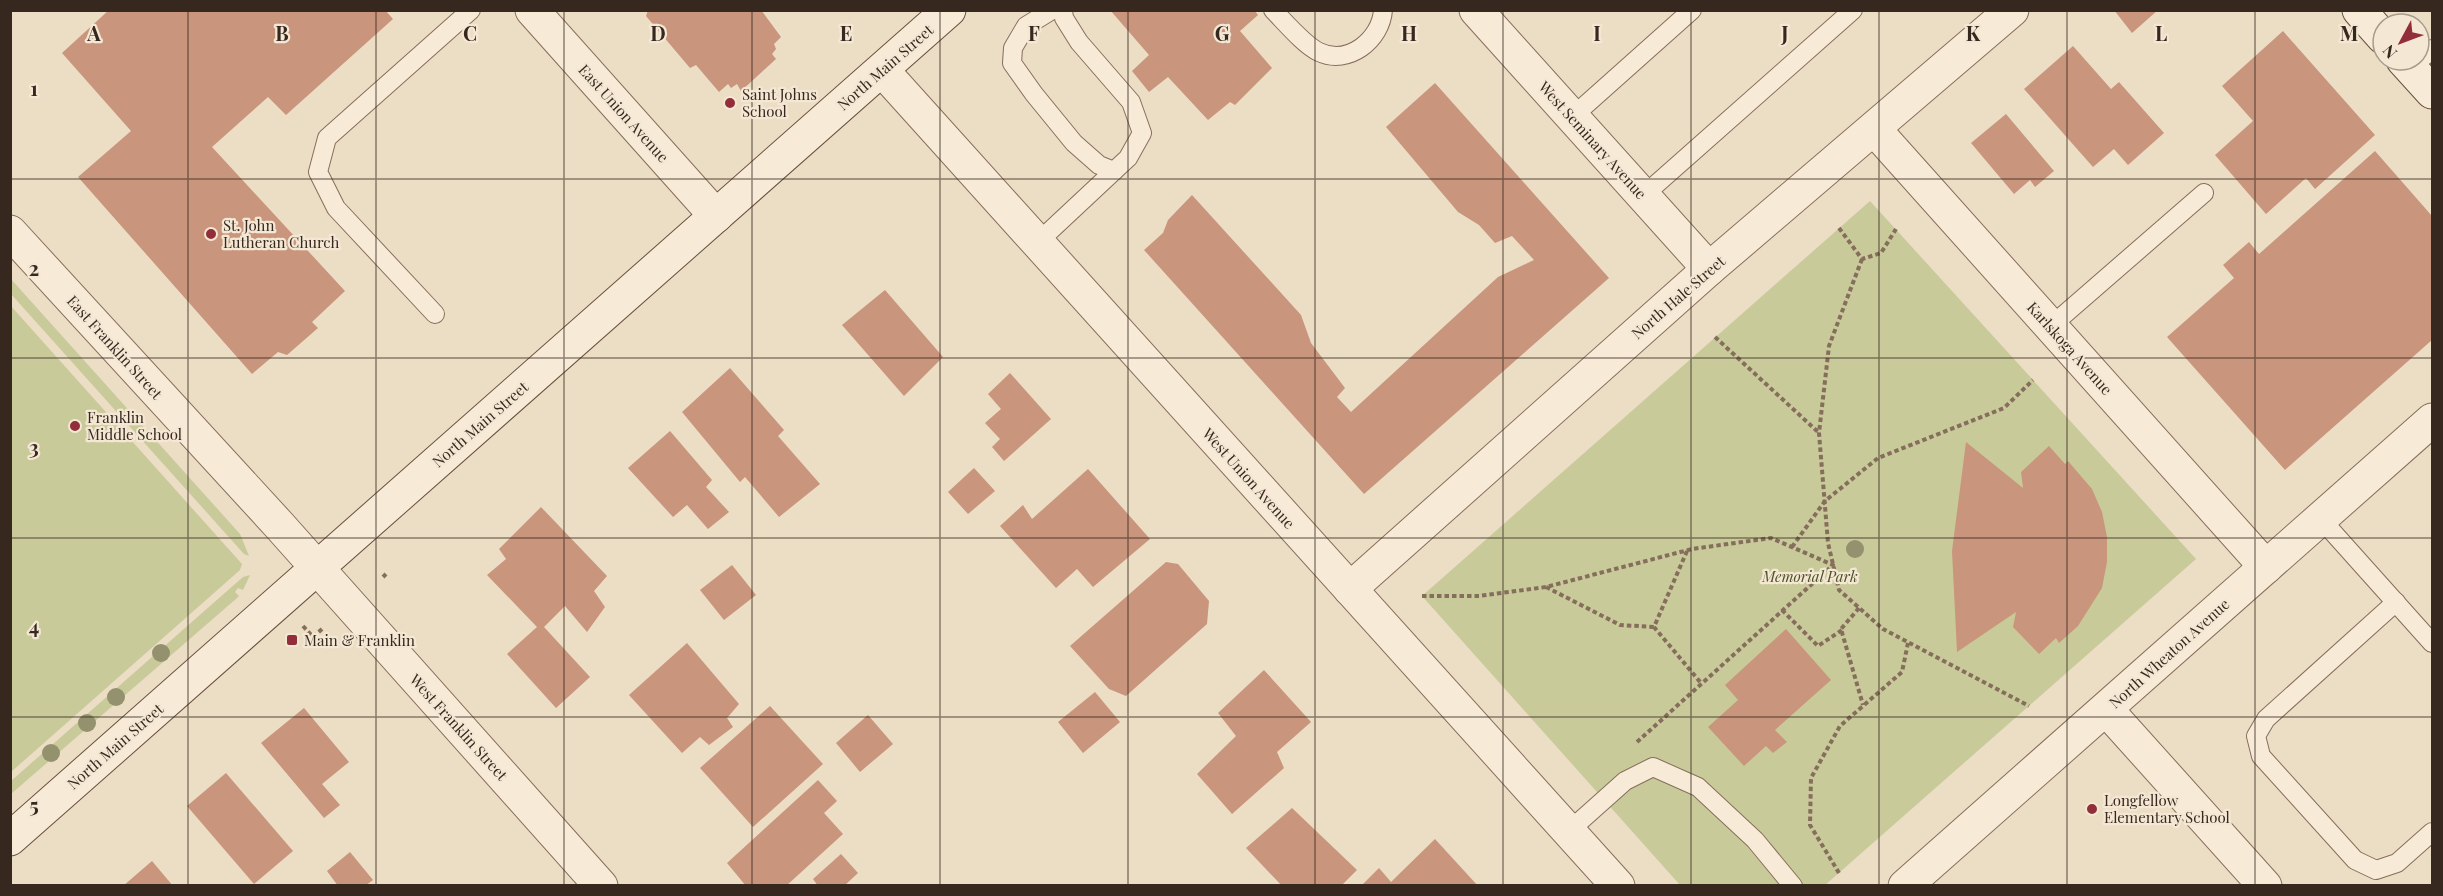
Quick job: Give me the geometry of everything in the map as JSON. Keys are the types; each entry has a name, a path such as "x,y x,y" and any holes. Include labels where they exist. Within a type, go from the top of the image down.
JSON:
{"street":[{"name":"East Union Avenue","path":"532,10 716,216"},
{"name":"North Main Street","path":"10,839 949,10"},
{"name":"West Seminary Avenue","path":"1476,10 1709,269"},
{"name":"North Hale Street","path":"1350,589 1709,269 2012,10"},
{"path":"2359,10 2371,24"},
{"name":"West Union Avenue","path":"882,70 1618,885"},
{"path":"2423,72 2433,92"},
{"name":"Karlskoga Avenue","path":"1875,129 2266,567"},
{"name":"East Franklin Street","path":"10,232 317,568"},
{"name":"North Wheaton Avenue","path":"1905,885 2433,420"},
{"name":"West Franklin Street","path":"317,568 601,885"},
{"path":"2106,709 2265,885"}],"lane":[{"path":"435,314 336,208 318,172 327,138 471,10"},
{"path":"1052,10 1026,26 1013,48 1012,63 1074,143 1099,165 1114,171"},
{"path":"1037,243 1128,158 1142,133 1131,102 1079,42 1064,18 1063,10"},
{"path":"1273,10 1319,52 1340,56 1360,49 1374,36 1382,24 1383,10"},
{"path":"1572,117 1692,10"},
{"path":"1644,195 1853,10"},
{"path":"2051,326 2204,193"},
{"path":"2321,519 2433,643"},
{"path":"2396,602 2266,719 2256,736 2261,756 2355,860 2376,870 2397,863 2433,832"},
{"path":"1569,831 1625,782 1653,767 1698,787 1755,840 1793,885"}],"path":[{"path":"1839,228 1862,259"},
{"path":"1862,259 1881,253 1896,229"},
{"path":"1862,259 1829,346 1818,433 1828,543 1839,590 1883,629 2029,706"},
{"path":"1714,337 1818,433"},
{"path":"1792,548 1824,501 1878,458 2004,408 2033,380"},
{"path":"1422,596 1479,596 1545,587 1687,551 1771,538 1833,565"},
{"path":"1654,627 1687,551"},
{"path":"1633,746 1833,565"},
{"path":"1545,587 1620,625 1654,627 1701,683"},
{"path":"1782,610 1818,646 1842,630 1859,608"},
{"path":"302,626 313,637 322,629"},
{"path":"1842,630 1863,705"},
{"path":"1839,873 1810,825 1811,778 1840,726 1902,672 1908,643"}],"green space":[{"name":"Memorial Park","path":"1870,201 2196,559 1824,886 1680,885 1422,596"},
{"path":"10,278 240,534 249,556 244,554 11,294"},
{"name":"Franklin Middle School","path":"10,305 242,564 240,570 11,772"},
{"path":"250,575 243,590 238,588 235,592 239,596 237,598 11,794 11,781 243,577"}],"building":[{"name":"St. John Lutheran Church","path":"109,10 385,10 393,19 286,115 268,97 212,147 345,291 312,322 318,328 287,355 278,352 252,374 78,177 131,131 62,53"},
{"path":"648,10 761,10 781,37 774,44 776,49 772,54 776,59 741,91 737,84 731,88 728,84 719,92 696,65 690,68 646,16"},
{"path":"1110,10 1254,10 1258,15 1240,31 1272,68 1235,105 1230,102 1208,120 1168,77 1149,92 1132,71 1149,55"},
{"path":"2114,10 2158,10 2132,33"},
{"path":"2283,31 2375,135 2315,189 2306,178 2266,214 2215,155 2253,121 2222,86"},
{"path":"2073,46 2111,89 2119,82 2164,133 2128,165 2114,149 2093,167 2024,89"},
{"path":"1435,83 1609,278 1364,494 1144,250 1163,233 1168,220 1192,195 1301,315 1311,343 1345,388 1337,397 1351,412 1498,277 1534,260 1512,236 1495,243 1479,225 1458,212 1386,127"},
{"path":"2006,114 2054,171 2035,187 2030,180 2014,194 1971,143"},
{"path":"2375,151 2432,216 2432,340 2285,470 2167,337 2234,278 2223,265 2249,242 2259,254"},
{"path":"885,290 943,357 904,396 842,325"},
{"path":"730,368 784,430 778,436 820,484 779,517 745,477 740,482 682,412"},
{"path":"1010,373 1051,419 1004,461 992,447 1000,439 985,423 1001,409 988,394"},
{"path":"670,431 712,480 706,487 729,512 708,529 687,505 673,517 628,468"},
{"path":"1966,442 2023,488 2021,472 2049,446 2065,464 2068,461 2092,489 2102,512 2107,537 2107,562 2102,588 2078,626 2059,643 2056,638 2039,654 2013,627 2016,612 1957,652 1952,551"},
{"path":"974,468 995,491 968,514 948,492"},
{"path":"1088,469 1150,539 1093,587 1077,569 1056,588 1000,526 1023,505 1032,519"},
{"path":"541,507 607,576 594,591 605,607 587,632 565,606 544,627 590,677 556,708 507,654 537,627 487,575 506,559 499,549"},
{"path":"1166,562 1178,564 1209,601 1207,624 1126,696 1109,689 1070,646"},
{"path":"732,565 756,595 724,620 700,590"},
{"path":"1786,629 1831,680 1775,730 1787,742 1773,753 1766,746 1744,766 1708,727 1738,700 1725,685"},
{"path":"687,643 739,704 727,718 733,727 709,745 700,737 682,753 629,695"},
{"path":"1264,670 1311,722 1277,752 1284,768 1232,814 1197,774 1236,736 1218,713"},
{"path":"1095,692 1120,722 1083,753 1058,722"},
{"path":"770,706 823,764 753,827 700,768"},
{"path":"304,708 349,762 322,784 340,805 324,818 261,743"},
{"path":"868,715 893,744 860,772 836,743"},
{"path":"226,773 293,851 254,884 187,806"},
{"path":"818,780 837,801 824,813 843,834 786,886 746,886 727,863"},
{"path":"1292,808 1357,870 1341,886 1282,886 1246,848"},
{"path":"1435,839 1478,886 1361,886 1379,868 1391,882"},
{"path":"350,852 373,880 365,886 338,886 327,871"},
{"path":"841,854 858,873 844,886 818,886 813,879"},
{"path":"152,861 173,886 123,886"}],"place":[{"name":"Saint Johns School","path":"730,103"},
{"name":"St. John Lutheran Church","path":"211,234"},
{"name":"Franklin Middle School","path":"75,426"},
{"name":"Main & Franklin","path":"292,640"},
{"name":"Longfellow Elementary School","path":"2092,809"}]}
